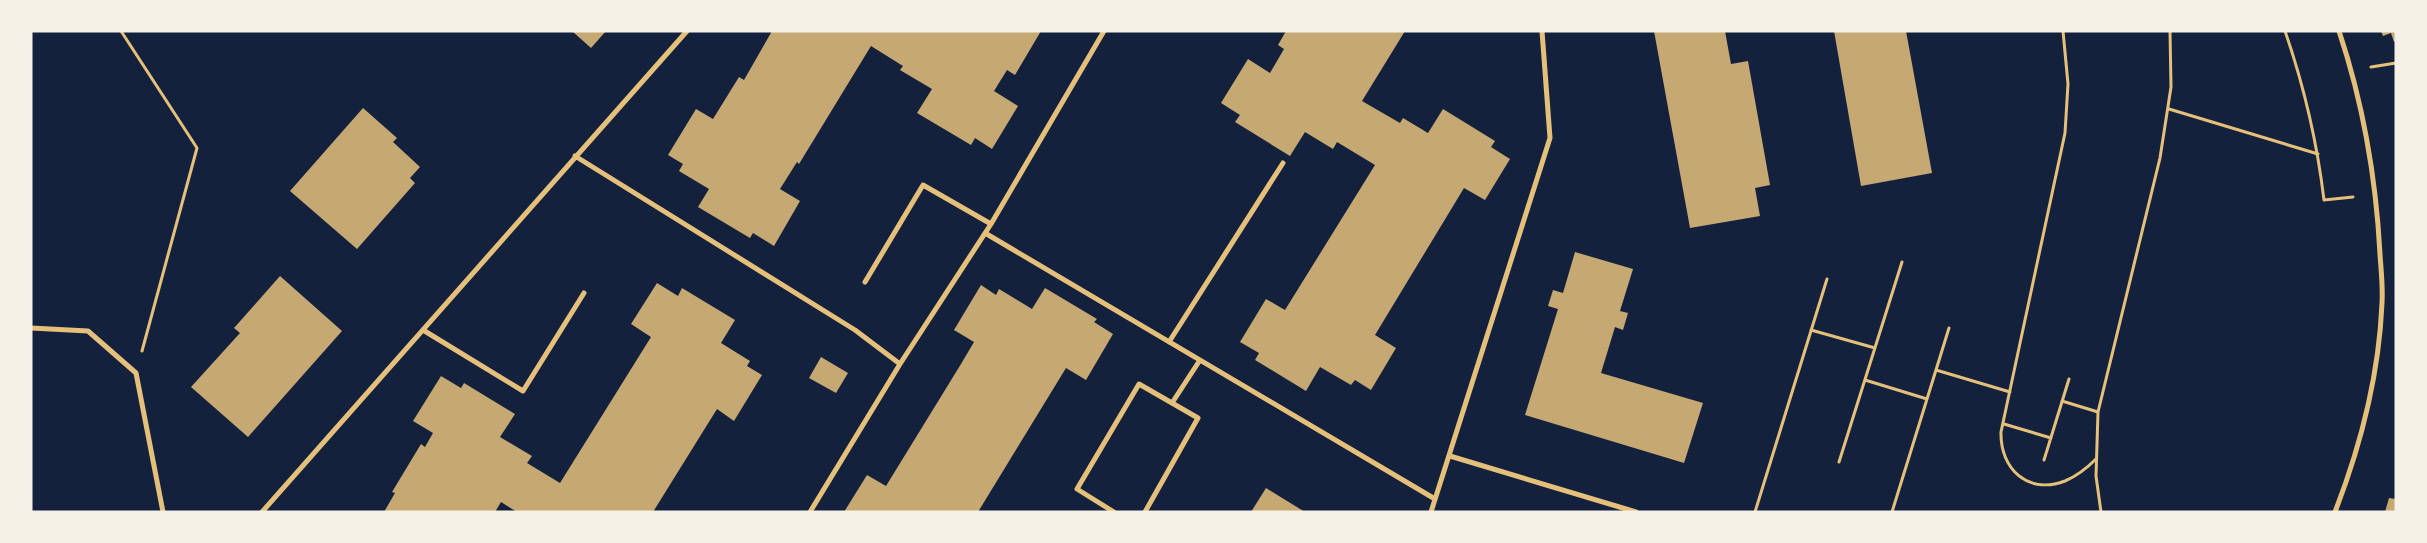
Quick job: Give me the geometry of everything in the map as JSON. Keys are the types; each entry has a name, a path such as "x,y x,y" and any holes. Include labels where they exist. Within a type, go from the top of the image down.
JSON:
{"street":[{"path":"262,512 687,31"},
{"path":"810,512 900,364 991,224 1104,31"},
{"path":"1431,512 1550,138 1542,31"},
{"path":"2335,512 2365,422 2377,356 2382,302 2376,194 2359,100 2339,31"},
{"path":"576,156 855,330 900,364"},
{"path":"1169,342 1283,162"},
{"path":"865,282 923,185 991,224"},
{"path":"985,232 1435,499"},
{"path":"423,330 523,390 584,294"},
{"path":"31,328 88,331 136,373 163,512"},
{"path":"1172,403 1200,360"},
{"path":"1114,512 1077,489 1139,384 1198,418 1145,512"},
{"path":"1450,456 1636,512"}],"path":[{"path":"121,31 197,148 136,373"},
{"path":"2063,31 2068,84 2065,133 2010,392 2001,447 2011,470 2025,480 2042,484 2063,482 2082,472 2096,459"},
{"path":"2101,512 2096,459 2098,412 2160,158 2169,110 2170,31"},
{"path":"2285,31 2305,97 2318,154 2324,200 2376,194"},
{"path":"2386,65 2396,63"},
{"path":"2169,110 2318,154"},
{"path":"1839,462 1902,262"},
{"path":"1756,512 1827,279"},
{"path":"1892,512 1949,328"},
{"path":"1812,330 1875,348"},
{"path":"1936,370 2010,392"},
{"path":"2044,460 2069,379"},
{"path":"1865,380 1927,399"},
{"path":"2062,401 2098,412"},
{"path":"2004,424 2051,438"}],"building":[{"path":"572,31 606,31 591,48"},
{"path":"772,31 1041,31 1015,75 1007,70 994,91 1018,106 992,149 975,138 971,145 917,113 932,89 900,70 903,66 871,46 799,164 797,162 780,189 800,201 774,246 753,233 750,238 698,207 709,189 679,171 683,164 668,155 696,109 713,119 739,77 744,80"},
{"path":"1286,31 1405,31 1362,101 1400,123 1403,118 1428,133 1443,109 1495,141 1491,147 1510,159 1485,200 1464,188 1375,335 1396,348 1371,390 1355,380 1351,385 1320,367 1306,391 1255,360 1259,353 1240,342 1266,299 1285,310 1375,165 1337,142 1333,149 1305,132 1290,156 1235,122 1240,115 1221,103 1248,59 1270,73 1284,49 1278,45"},
{"path":"1654,31 1725,31 1731,64 1748,61 1770,185 1755,188 1760,216 1690,228"},
{"path":"1834,31 1906,31 1932,173 1861,186"},
{"path":"2381,31 2396,31 2396,41 2394,42 2391,33 2383,36"},
{"path":"363,108 397,138 393,142 420,167 410,178 415,183 357,249 290,191"},
{"path":"1575,252 1633,269 1620,311 1628,313 1623,330 1615,327 1601,373 1703,403 1684,463 1525,415 1558,309 1548,306 1553,290 1563,293"},
{"path":"280,276 342,331 248,437 191,387 240,333 234,328"},
{"path":"657,283 678,296 682,288 735,320 721,343 750,361 747,366 762,375 734,421 717,409 653,512 517,512 501,502 495,512 384,512 395,493 392,492 421,444 425,447 433,433 413,421 441,376 461,388 464,383 515,414 500,437 532,456 527,463 560,483 651,337 631,324"},
{"path":"981,285 996,295 999,289 1032,309 1045,288 1097,319 1094,322 1113,334 1086,380 1066,368 978,512 844,512 867,475 886,486 961,364 974,342 954,330"},
{"path":"821,357 848,373 836,393 809,378"},
{"path":"1266,488 1305,512 1251,512"},
{"path":"2389,498 2396,499 2396,512 2385,512"}]}
